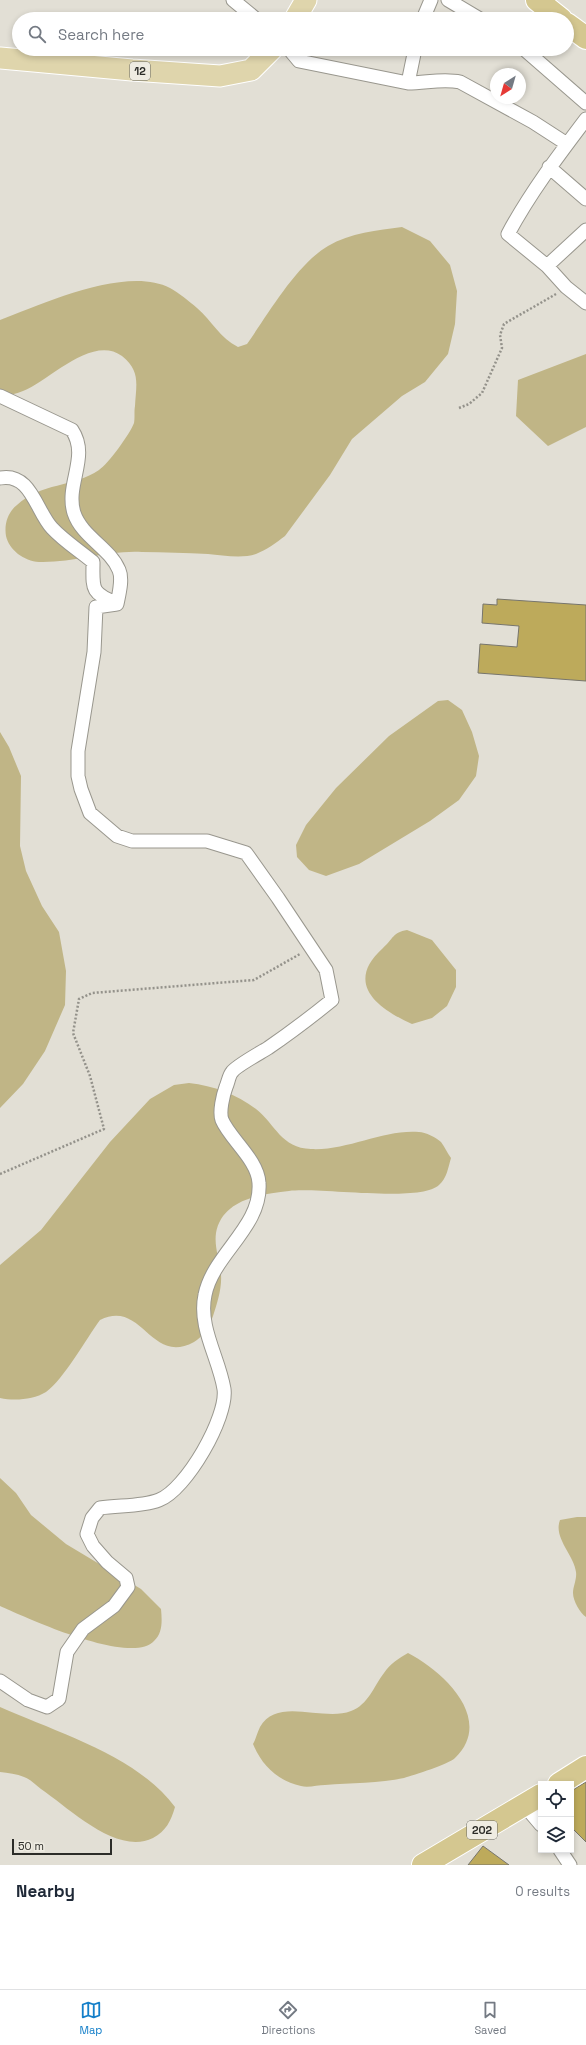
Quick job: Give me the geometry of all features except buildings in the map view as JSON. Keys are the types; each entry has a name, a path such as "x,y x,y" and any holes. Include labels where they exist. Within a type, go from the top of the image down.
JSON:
{"highway":[{"path":"537,0 552,12"},
{"path":"574,29 586,38"},
{"path":"564,1781 586,1767"},
{"name":"202","path":"423,1865 532,1800"}],"main road":[{"path":"299,12 306,0"},
{"name":"12","path":"0,58 139,71 220,76 251,70 265,56"}],"street":[{"path":"233,0 248,12"},
{"path":"425,12 431,0"},
{"path":"448,0 468,12"},
{"path":"295,56 300,61 408,83 426,83 448,79 460,82 533,122 567,144"},
{"path":"408,83 414,56"},
{"path":"532,56 586,103"},
{"path":"586,119 549,168 522,208 508,234 547,266 566,287 586,303"},
{"path":"549,168 586,199"},
{"path":"547,266 586,230"},
{"path":"0,396 72,430 78,439 79,457 71,495 74,513 80,526 112,560 120,571 117,604"},
{"path":"0,478 18,480 28,488 52,528 93,562 93,586 100,597 117,604"},
{"path":"0,1681 28,1700 47,1707 59,1698 67,1652 83,1629 114,1606 128,1587 126,1578 107,1562 93,1546 87,1534 92,1518 100,1508 143,1504 160,1500 173,1491 207,1445 218,1423 223,1405 224,1390 203,1311 205,1293 214,1272 251,1217 259,1195 259,1181 254,1166 221,1119 223,1095 232,1072 300,1026 332,1000 326,970 246,853 207,841 132,840 118,836 90,813 78,776 78,751 94,652 96,607 117,604"},
{"path":"532,1800 538,1817"},
{"path":"562,1853 570,1865"}],"path":[{"path":"458,408 469,404 482,393 502,348 500,335 504,324 547,300 566,287"},
{"path":"0,1174 104,1129 90,1076 73,1032 75,1014 79,999 92,993 254,980 311,948"}],"shaded area":[{"path":"402,227 430,241 450,265 457,291 455,324 448,354 425,382 402,396 352,439 330,475 285,536 256,554 244,556 129,552 65,561 39,562 23,557 10,546 6,536 6,527 7,519 14,508 26,498 36,493 79,480 99,470 108,462 134,423 136,379 132,367 122,356 110,351 98,351 84,355 23,391 0,397 0,320 85,289 131,281 152,282 170,288 184,297 202,313 226,339 238,347 247,344 284,290 316,254 328,246 345,238 383,229"},
{"path":"586,354 586,427 548,446 516,416 518,380"},
{"path":"448,700 462,710 472,732 479,756 476,776 459,800 430,821 359,864 326,876 309,870 297,857 296,845 306,825 336,788 389,736 438,701"},
{"path":"0,732 9,747 21,776 20,846 26,871 42,906 59,932 66,971 65,1005 45,1051 23,1084 0,1108"},
{"path":"407,930 432,940 456,970 456,987 447,1006 432,1018 412,1024 399,1018 377,1002 370,993 366,983 366,972 372,961 396,934"},
{"path":"189,1083 207,1086 241,1099 263,1115 286,1140 301,1148 325,1149 392,1134 406,1132 424,1133 441,1142 451,1158 447,1173 439,1185 428,1190 412,1193 391,1194 303,1190 267,1194 244,1200 226,1213 220,1222 216,1233 216,1249 221,1275 220,1291 212,1320 200,1338 194,1342 179,1347 167,1346 156,1340 137,1324 127,1318 115,1316 100,1320 67,1369 46,1392 35,1397 23,1399 0,1398 0,1265 41,1230 110,1142 150,1099 174,1085"},
{"path":"0,1478 16,1493 31,1515 66,1544 141,1589 161,1609 162,1622 159,1634 154,1641 142,1647 124,1648 102,1644 55,1629 0,1606"},
{"path":"586,1517 586,1617 579,1610 574,1600 573,1593 576,1572 572,1559 561,1540 559,1533 560,1520"},
{"path":"408,1653 422,1661 449,1684 460,1698 467,1712 469,1728 466,1743 455,1758 423,1772 395,1780 307,1787 293,1784 285,1780 266,1766 253,1744 260,1727 268,1718 277,1713 289,1711 340,1714 351,1711 366,1700 389,1667"},
{"path":"0,1707 95,1747 140,1773 159,1789 175,1807 172,1817 167,1825 158,1835 153,1838 139,1842 124,1841 109,1835 79,1818 28,1779 18,1775 0,1772"}]}
